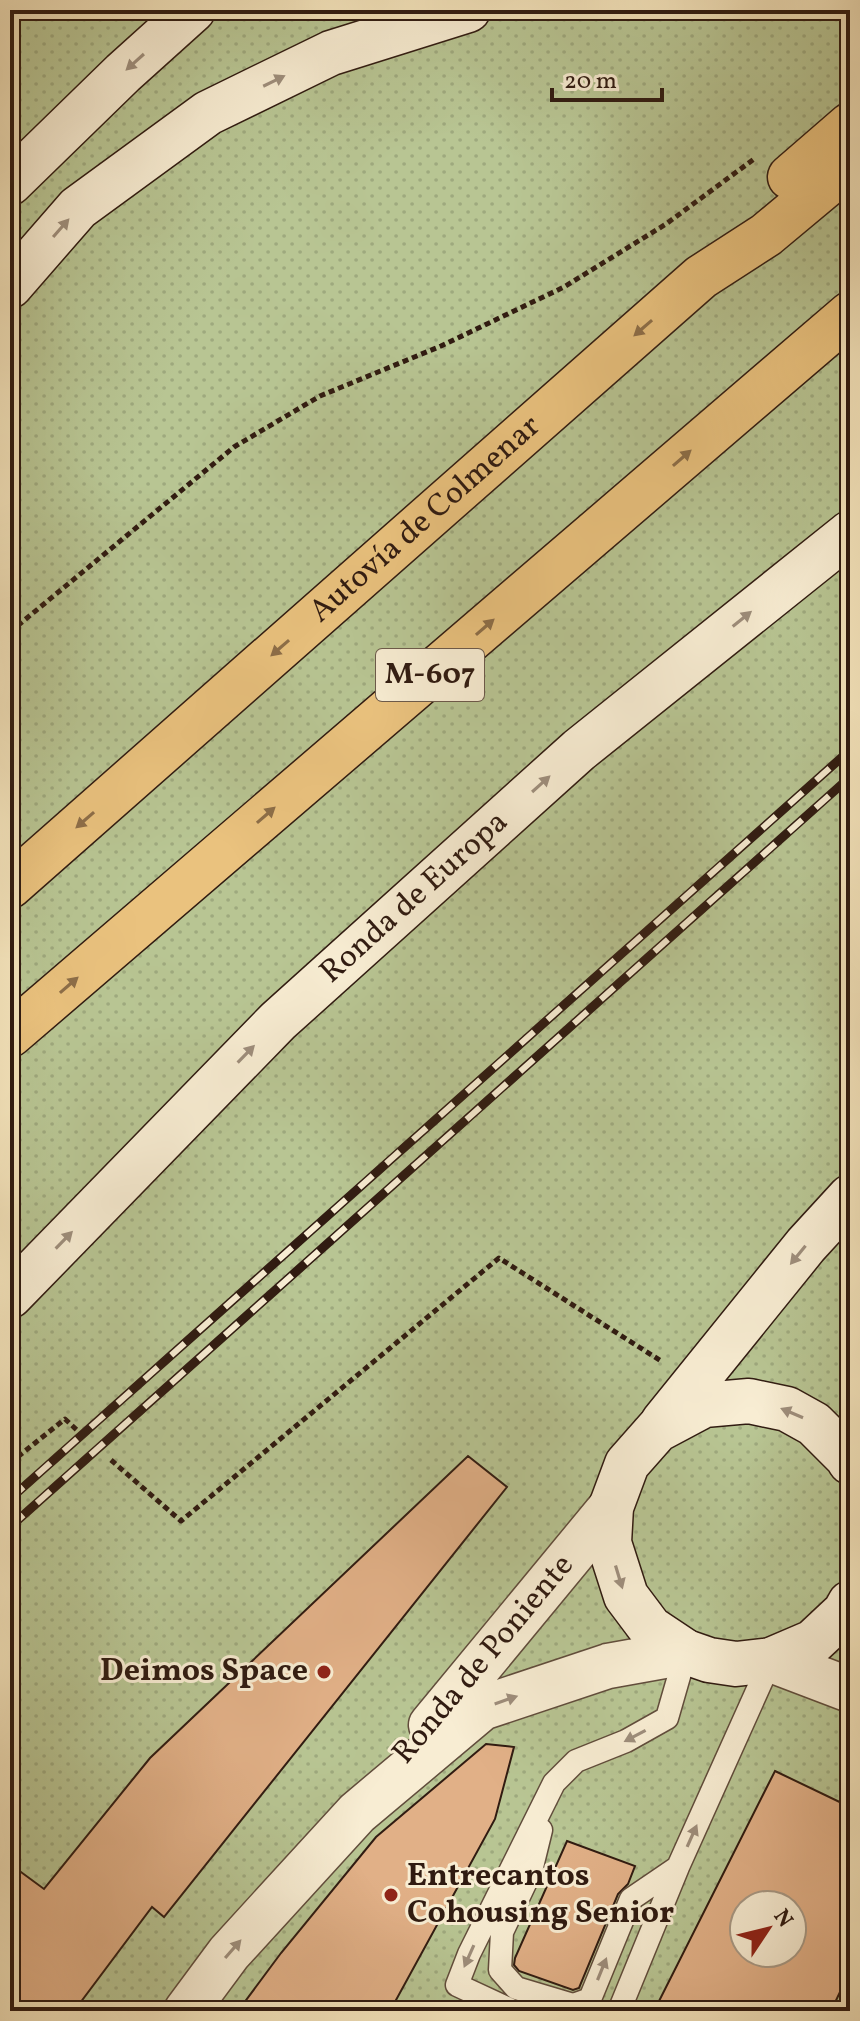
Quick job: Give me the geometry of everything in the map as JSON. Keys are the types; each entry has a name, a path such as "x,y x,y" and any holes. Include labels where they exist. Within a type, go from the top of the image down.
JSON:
{"highway":[{"path":"701,277 743,217 850,125"},
{"name":"Autovía de Colmenar","path":"10,886 701,277 766,235 850,165"},
{"name":"M-607","path":"10,1035 850,314"}],"street":[{"path":"10,183 193,10"},
{"path":"10,286 78,208 208,113 331,53 468,10"},
{"name":"Ronda de Europa","path":"10,1296 290,1010 579,750 850,533"},
{"path":"850,1197 806,1245 627,1464 611,1507 609,1543 626,1596 650,1628 686,1652 709,1660 736,1664 771,1660 813,1642 845,1612 850,1603"},
{"path":"657,1430 704,1405 749,1401 787,1409 814,1424 850,1462"},
{"name":"Ronda de Poniente","path":"186,2011 229,1953 357,1813 611,1507"},
{"name":"Ronda de Poniente","path":"357,1813 482,1708 608,1666 686,1652"},
{"path":"771,1660 850,1690"}],"lane":[{"path":"513,2011 457,1985 469,1954 554,1783 576,1761 626,1741 667,1718 686,1652"},
{"path":"619,2011 678,1867 771,1660"},
{"path":"554,1783 531,1871 502,1932 500,1970 516,1988 573,2005 590,1999 631,1899 678,1867"}],"path":[{"path":"10,632 234,447 320,396 441,346 564,287 666,224 762,153"},
{"path":"111,1460 181,1521 499,1258 672,1368"},
{"path":"10,1463 65,1419 79,1432"}],"green space":[{"path":"10,10 850,10 850,2011 10,2011"}],"building":[{"path":"468,1456 507,1487 164,1917 152,1907 74,2011 10,2011 10,1864 44,1889 150,1758"},
{"name":"Entrecantos Cohousing Senior","path":"486,1744 514,1747 495,1819 390,2011 238,2011 376,1837"},
{"path":"775,1771 850,1807 850,1971 831,2011 654,2011"},
{"path":"567,1841 635,1866 628,1884 618,1894 579,1988 573,1990 519,1971 514,1965"}],"railway":[{"path":"10,1499 850,750"},
{"path":"10,1527 850,777"}],"place":[{"name":"Deimos Space","path":"324,1672"},
{"name":"Entrecantos Cohousing Senior","path":"391,1895"}]}
